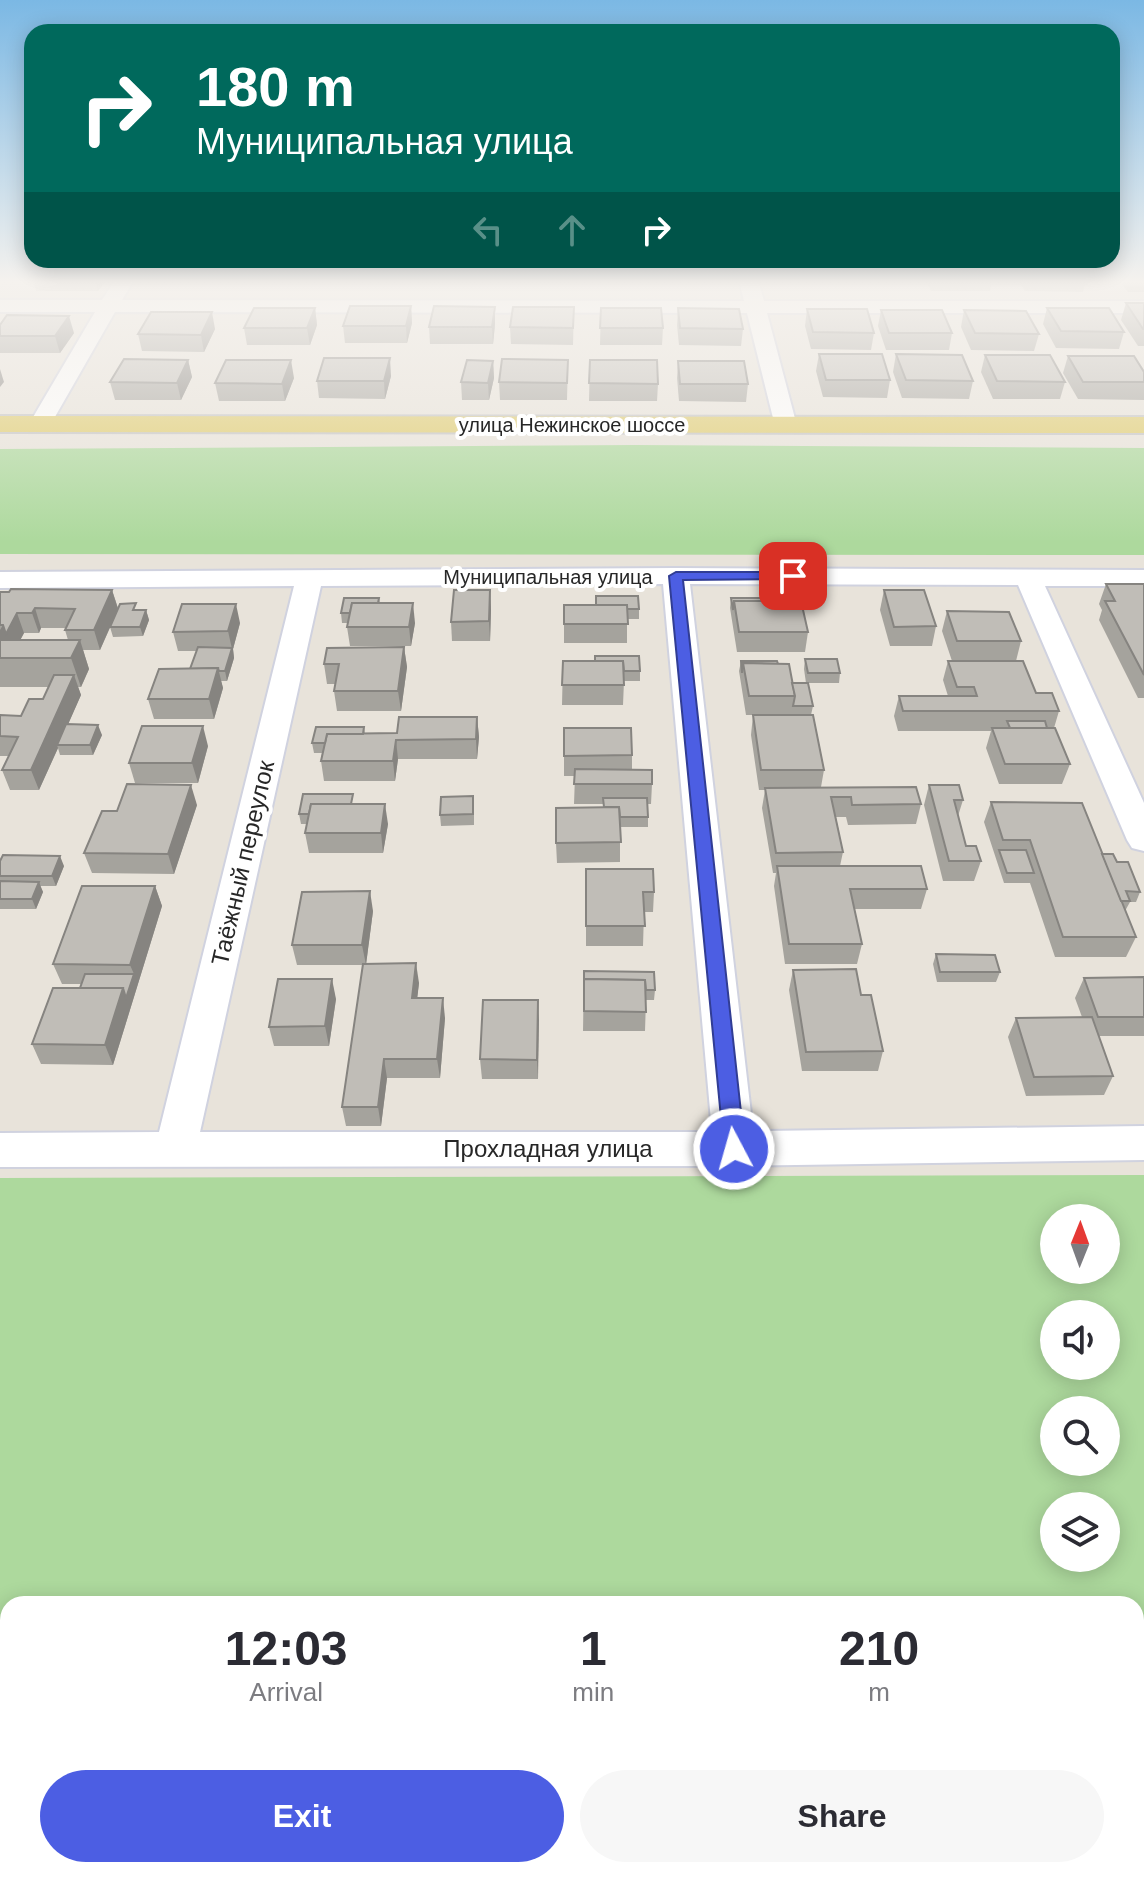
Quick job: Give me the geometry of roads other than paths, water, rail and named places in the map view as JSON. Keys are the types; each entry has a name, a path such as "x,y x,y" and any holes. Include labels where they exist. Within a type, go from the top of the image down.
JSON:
{"main road":[{"name":"улица Нежинское шоссе","path":"0,424 1144,425"}],"street":[{"path":"40,424 72,368"},
{"path":"771,368 786,426"},
{"path":"676,576 734,1149"},
{"name":"Муниципальная улица","path":"0,580 676,576 1144,578"},
{"path":"1028,577 1144,840"},
{"name":"Таёжный переулок","path":"176,1148 309,578"},
{"name":"Прохладная улица","path":"0,1150 734,1149 1144,1143"}]}
